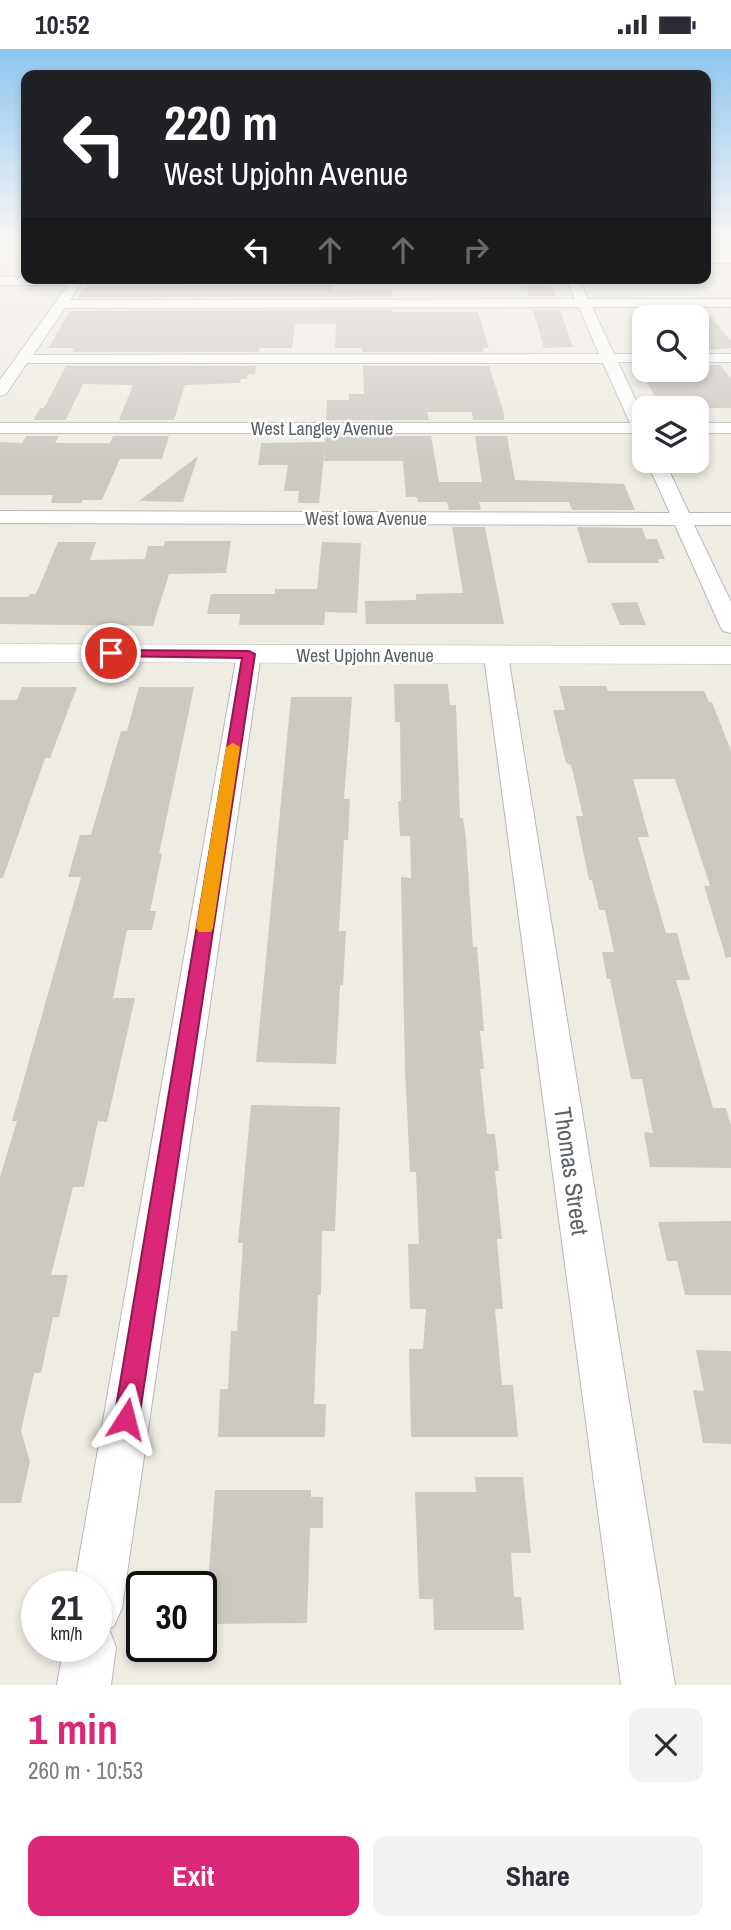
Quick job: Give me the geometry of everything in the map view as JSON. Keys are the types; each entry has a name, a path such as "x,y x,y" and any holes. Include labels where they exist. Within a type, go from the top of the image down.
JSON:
{"street":[{"path":"0,391 55,313"},
{"path":"589,313 632,407"},
{"path":"23,359 632,358"},
{"path":"709,358 731,358"},
{"name":"West Langley Avenue","path":"0,428 632,430"},
{"path":"709,428 731,428"},
{"path":"661,473 731,626"},
{"name":"West Iowa Avenue","path":"0,517 731,519"},
{"name":"West Upjohn Avenue","path":"0,653 731,655"},
{"path":"102,1571 249,654"},
{"name":"Thomas Street","path":"496,656 648,1685"},
{"path":"84,1685 88,1662"}],"building":[{"path":"69,313 478,313 489,348 483,348 484,352 362,352 362,348 335,348 336,324 295,324 292,348 260,348 259,352 72,352 74,348 48,348"},
{"path":"534,313 561,313 573,347 544,348"},
{"path":"709,315 731,341 731,348 709,350"},
{"path":"709,365 720,365 731,379 731,408 709,408 709,396 655,396 647,382 709,382"},
{"path":"66,366 256,366 255,374 248,374 247,379 241,379 240,383 185,385 174,420 119,420 133,385 83,384 66,420 34,420 40,408 44,408"},
{"path":"363,366 489,366 504,420 473,420 472,412 427,412 429,420 326,420 327,400 349,400 349,394 364,394"},
{"path":"26,436 59,436 55,443 110,443 113,436 169,436 162,459 120,459 102,500 51,503 53,495 0,495 0,442 22,443"},
{"path":"326,436 431,436 439,482 482,482 475,436 507,436 515,480 624,484 635,510 572,510 569,502 479,502 481,510 449,510 447,502 418,502 417,497 406,497 403,461 324,461 325,448 319,503 298,503 299,491 284,491 288,465 258,465 261,443 325,442"},
{"path":"198,456 183,502 139,501"},
{"path":"452,527 485,527 504,624 366,624 365,601 416,600 416,594 463,593"},
{"path":"577,527 642,528 646,539 657,539 665,559 658,559 659,563 588,563"},
{"path":"165,541 231,541 226,573 169,574 153,626 0,624 0,597 28,597 30,594 36,594 58,542 96,542 90,560 145,559 148,546 164,546"},
{"path":"322,542 361,543 357,613 325,612 324,625 239,625 240,614 207,614 211,594 275,594 275,589 317,589"},
{"path":"637,602 646,625 620,625 611,603"},
{"path":"394,684 448,684 450,705 456,705 460,818 463,818 466,839 473,947 477,947 484,1031 480,1031 484,1069 480,1069 487,1134 495,1134 499,1171 495,1171 502,1239 497,1239 503,1309 495,1309 502,1385 513,1385 518,1437 411,1437 409,1349 423,1349 426,1309 410,1309 408,1244 419,1244 416,1172 410,1172 401,877 411,878 410,836 400,836 400,722 395,722"},
{"path":"559,686 606,686 608,691 704,691 709,702 712,702 731,751 731,957 726,958 704,886 710,886 675,779 633,779 649,837 638,837 666,933 677,933 690,980 676,980 713,1108 726,1108 731,1125 731,1168 650,1167 644,1132 653,1133 642,1079 631,1079 602,952 614,952 605,910 599,910 592,880 589,880 576,816 583,816 571,765 566,763 553,710 565,710"},
{"path":"22,687 77,687 50,758 45,758 3,878 0,878 0,700 17,700"},
{"path":"139,687 194,687 159,854 162,854 150,911 156,911 152,930 127,930 113,998 135,998 107,1122 98,1121 84,1187 73,1187 51,1275 68,1275 59,1317 53,1317 41,1373 34,1373 21,1431 30,1461 21,1503 0,1503 0,1177 17,1121 12,1121 81,877 68,877 80,835 91,835 121,731 127,731"},
{"path":"291,697 352,697 344,799 350,799 348,840 344,840 339,931 346,931 336,1064 256,1062"},
{"path":"251,1105 340,1107 335,1231 322,1231 321,1295 318,1295 314,1404 326,1404 325,1437 218,1437 220,1389 228,1389 231,1331 237,1331 243,1243 238,1243"},
{"path":"731,1221 731,1295 685,1295 677,1261 667,1261 658,1222"},
{"path":"696,1350 731,1351 731,1444 703,1443 693,1390 704,1391"},
{"path":"475,1477 523,1477 531,1553 511,1553 514,1597 521,1597 524,1630 434,1630 433,1599 419,1599 415,1492 476,1492"},
{"path":"215,1490 311,1490 311,1497 323,1497 323,1528 310,1528 307,1623 217,1624 217,1571 209,1571"}],"slow traffic":[{"path":"205,928 233,747"}],"route":[{"path":"111,653 249,654 126,1419"}]}
